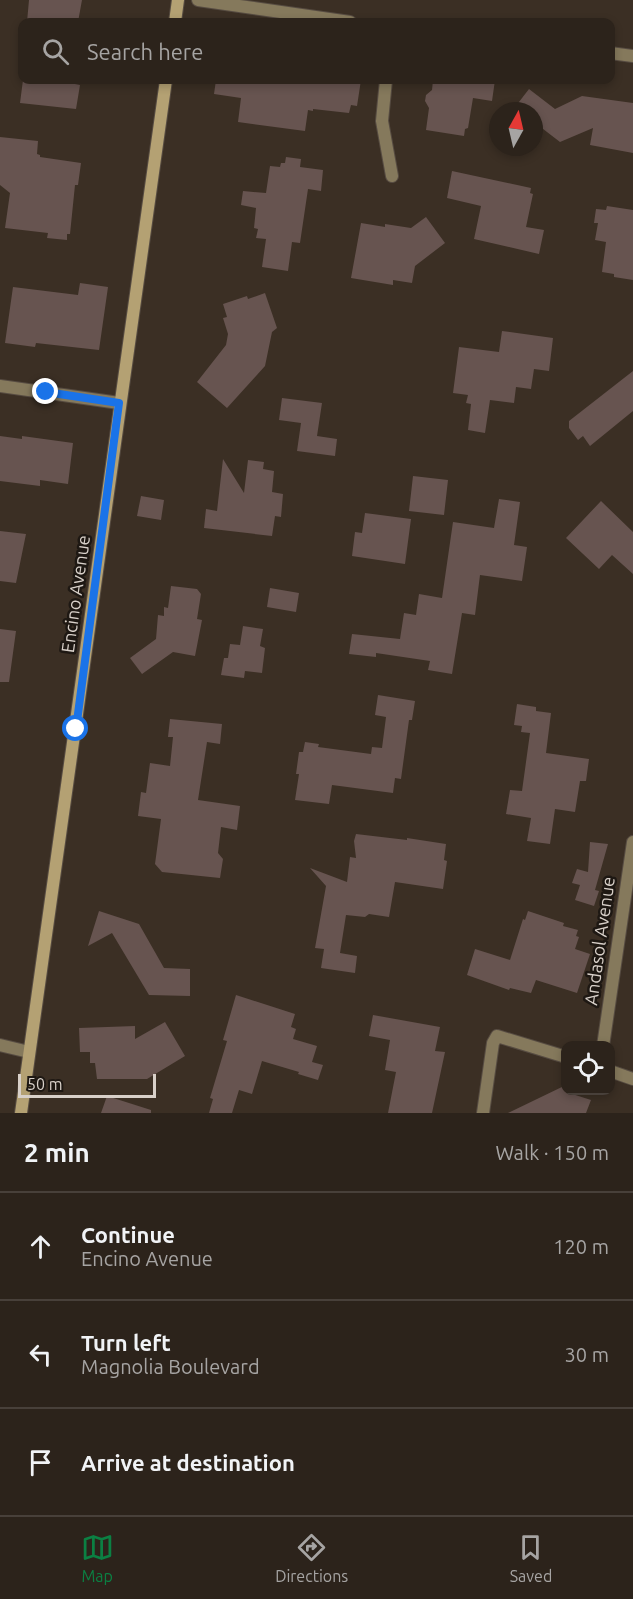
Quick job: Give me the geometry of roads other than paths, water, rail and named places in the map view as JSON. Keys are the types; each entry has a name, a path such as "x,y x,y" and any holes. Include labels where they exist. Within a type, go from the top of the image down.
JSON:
{"street":[{"path":"176,18 178,0"},
{"path":"198,0 322,18"},
{"path":"615,54 633,56"},
{"name":"Encino Avenue","path":"21,1113 165,84"},
{"path":"386,84 382,121 392,176"},
{"path":"0,386 119,403"},
{"name":"Andasol Avenue","path":"604,1041 633,843"},
{"path":"483,1113 493,1043 497,1036 561,1055"},
{"path":"0,1045 29,1052"},
{"path":"615,1073 633,1079"}]}
